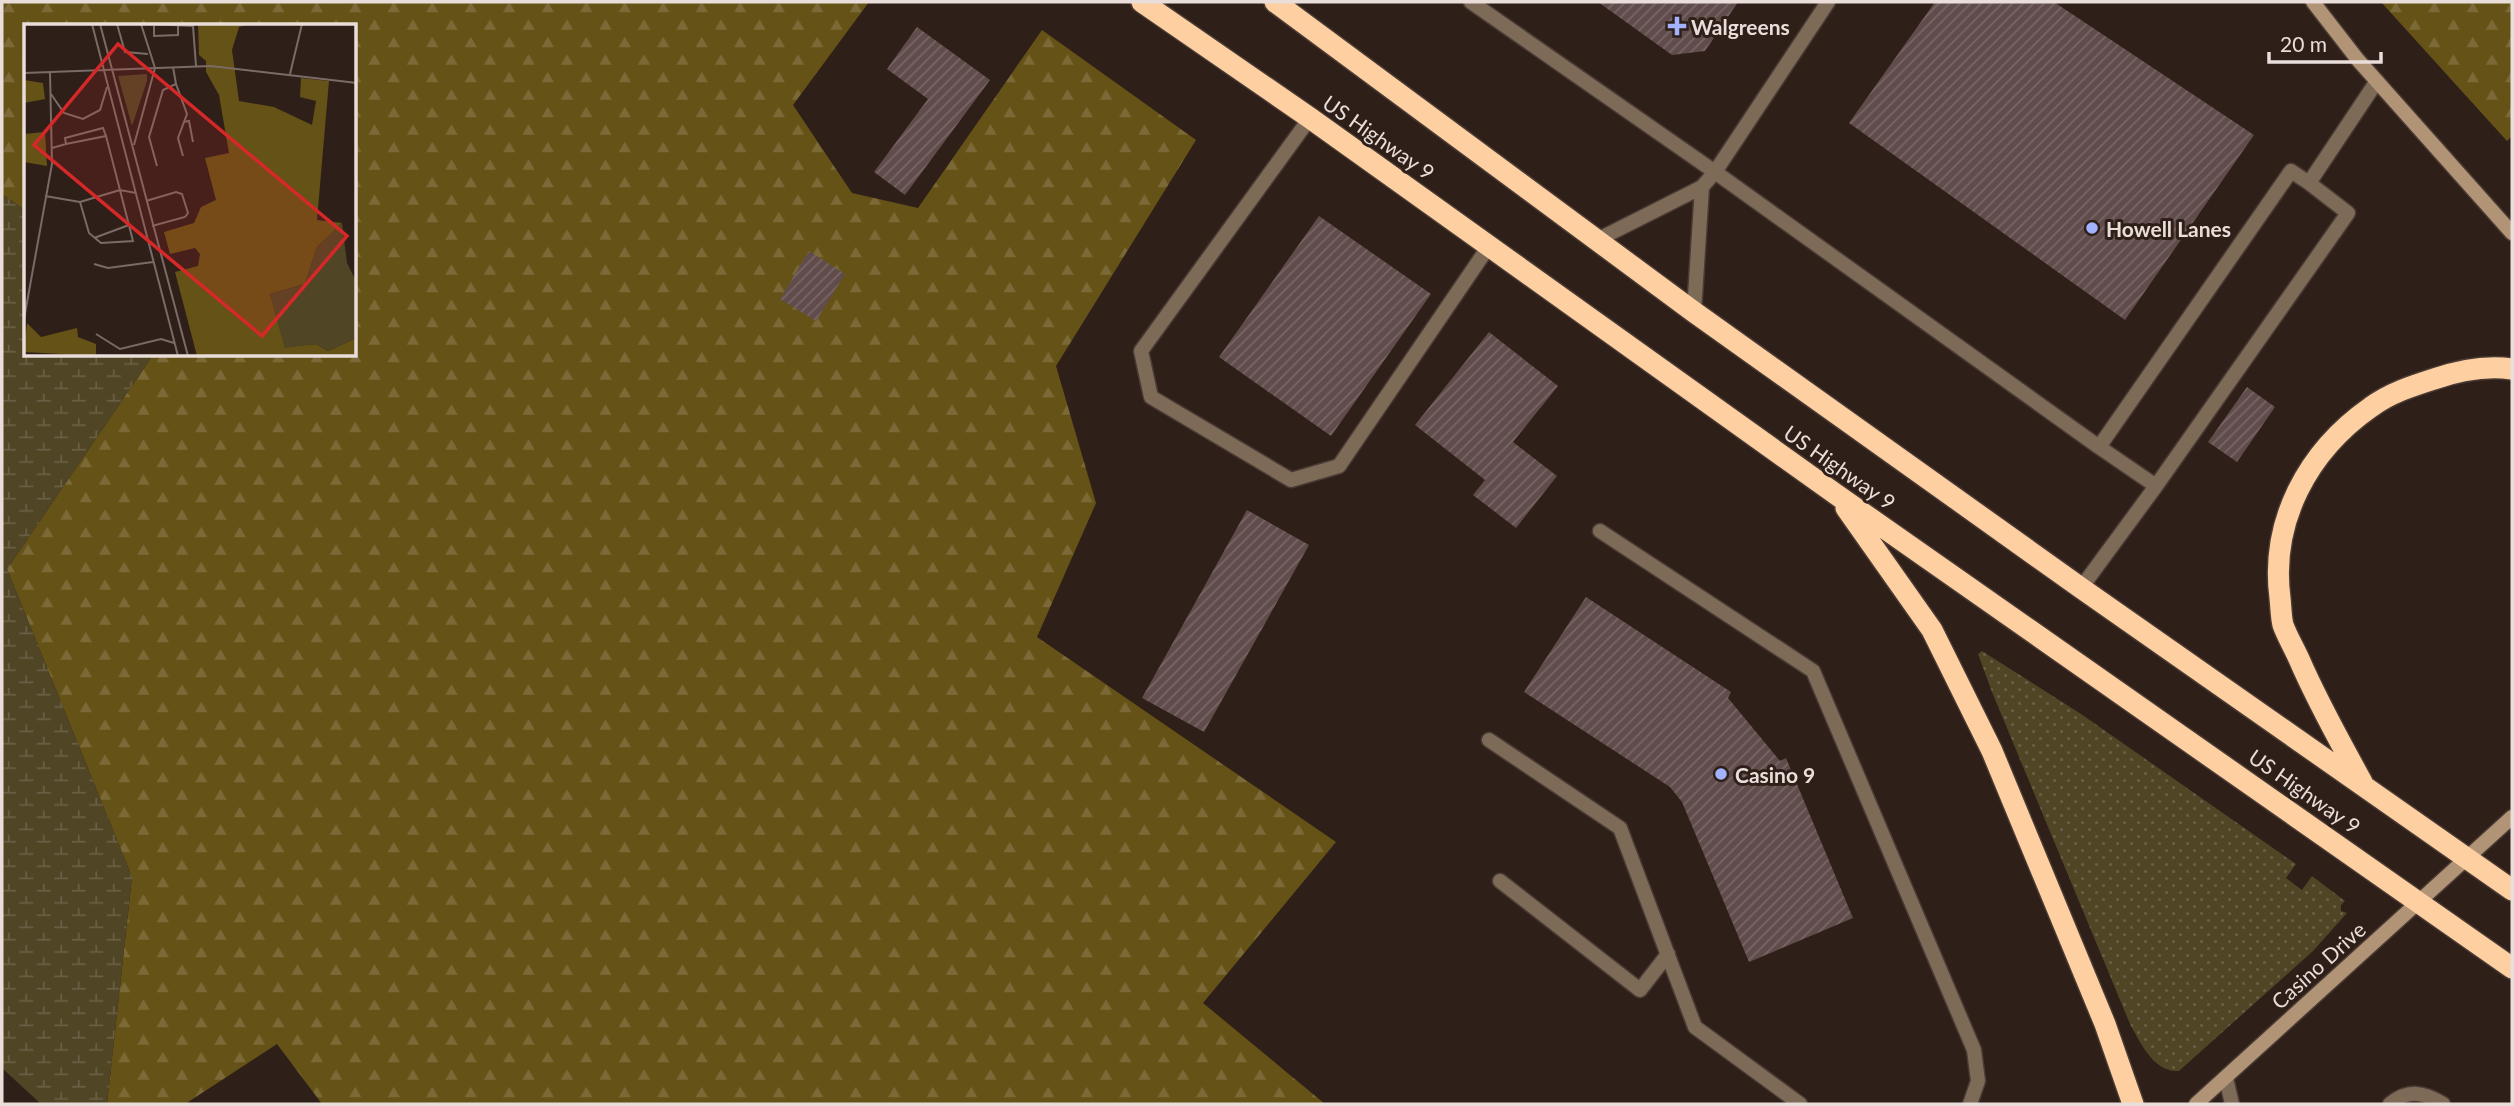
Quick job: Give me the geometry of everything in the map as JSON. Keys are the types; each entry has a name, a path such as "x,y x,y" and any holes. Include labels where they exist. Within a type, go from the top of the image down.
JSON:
{"highway":[{"name":"US Highway 9","path":"1142,2 1310,118 1837,495 2512,968"},
{"name":"US Highway 9","path":"1275,2 1693,312 2512,890"},
{"path":"2365,787 2319,703 2283,624 2277,580 2278,554 2288,510 2310,468 2335,437 2371,406 2402,389 2461,370 2494,366 2512,369"},
{"path":"1837,495 1932,630 1992,751 2105,1024 2133,1104"}],"street":[{"path":"2313,2 2377,81 2512,233"},
{"name":"Casino Drive","path":"2196,1104 2512,817"}],"lane":[{"path":"1471,2 2156,486"},
{"path":"1595,241 1702,187 1715,172 1828,2"},
{"path":"2309,183 2377,81"},
{"path":"1310,118 1141,351 1151,397 1291,480 1339,466 1489,246"},
{"path":"2081,588 2348,213 2291,171 2099,447"},
{"path":"1693,312 1702,187"},
{"path":"1600,531 1813,671 1973,1049 1978,1081 1970,1104"},
{"path":"1489,740 1620,828 1695,1027 1800,1104"},
{"path":"1500,881 1640,990 1668,954"},
{"path":"2226,1078 2232,1104"},
{"path":"2390,1104 2400,1096 2427,1094 2443,1104"}],"green space":[{"path":"2,2 869,2 793,105 852,193 918,208 1042,30 1196,140 1056,366 1096,503 1037,637 1336,842 1203,1003 1325,1104 322,1104 277,1044 185,1104 107,1104 132,877 7,569 152,357 357,357 357,24 24,24 24,210 2,194"},
{"path":"2381,2 2512,2 2512,136 2507,141"},
{"path":"2,194 24,210 24,357 152,357 7,569 132,877 107,1104 41,1104 2,1068"},
{"path":"1982,651 2081,714 2296,864 2286,878 2302,890 2312,876 2345,901 2341,905 2341,911 2347,913 2313,951 2179,1071 2162,1067 2155,1062 2130,1024 1992,692 1978,654"}],"building":[{"name":"Walgreens","path":"1598,2 1738,2 1705,51 1672,55"},
{"name":"Howell Lanes","path":"1935,2 2054,2 2254,135 2125,320 1849,123"},
{"path":"917,27 990,80 905,195 874,172 928,99 887,69"},
{"path":"1319,216 1431,294 1331,436 1219,357"},
{"path":"809,251 845,274 816,321 780,299"},
{"path":"1489,332 1558,386 1513,442 1557,476 1516,528 1473,495 1485,480 1415,425"},
{"path":"2247,387 2275,407 2237,462 2208,442"},
{"path":"1247,510 1309,545 1204,732 1142,698"},
{"name":"Casino 9","path":"1586,597 1731,692 1728,698 1780,761 1786,758 1853,918 1749,962 1682,802 1670,787 1524,692"}],"place":[{"name":"Walgreens","path":"1677,26"},
{"name":"Howell Lanes","path":"2092,228"},
{"name":"Casino 9","path":"1721,774"}]}
